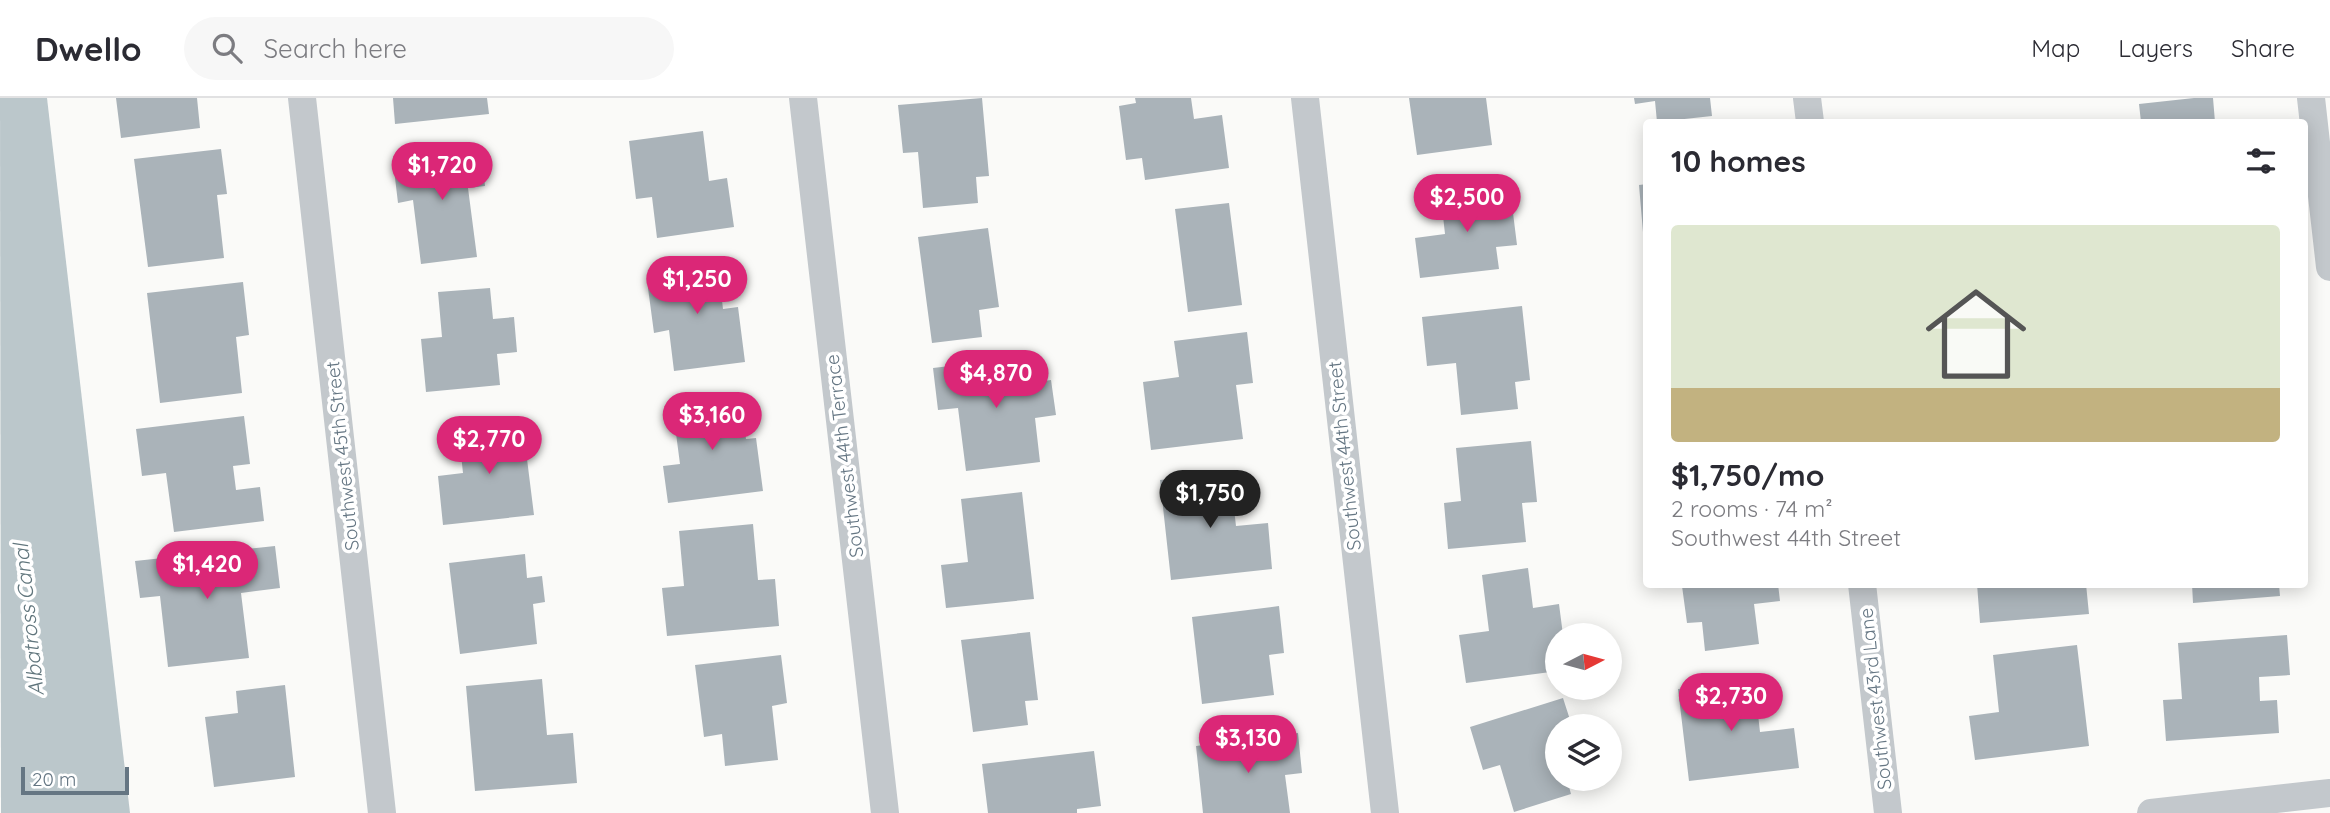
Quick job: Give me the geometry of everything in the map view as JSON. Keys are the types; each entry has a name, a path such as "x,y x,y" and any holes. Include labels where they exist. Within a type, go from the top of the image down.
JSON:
{"street":[{"name":"Southwest 45th Street","path":"302,98 382,813"},
{"name":"Southwest 44th Terrace","path":"803,98 885,813"},
{"name":"Southwest 44th Street","path":"1305,98 1385,813"},
{"path":"1807,98 1810,119"},
{"path":"2311,98 2330,267"},
{"name":"Southwest 43rd Lane","path":"1862,588 1888,813"},
{"path":"2151,813 2330,793"}],"water":[{"name":"Albatross Canal","path":"0,98 47,98 130,813 1,813"}],"building":[{"path":"116,98 197,98 200,128 121,138"},
{"path":"393,98 487,98 489,114 395,124"},
{"path":"982,98 989,176 976,177 978,203 923,208 918,152 903,153 898,105"},
{"path":"1135,98 1191,98 1194,119 1222,115 1229,168 1145,180 1142,158 1126,160 1119,106 1136,103"},
{"path":"1409,98 1486,98 1492,145 1417,155"},
{"path":"1634,98 1710,98 1712,116 1657,119 1655,101 1635,104"},
{"path":"2213,98 2215,119 2141,119 2139,104"},
{"path":"703,131 709,181 727,178 734,227 657,238 652,197 636,199 629,141"},
{"path":"221,149 227,194 217,195 224,258 148,267 134,159"},
{"path":"481,150 485,186 468,188 477,257 421,264 413,200 398,203 393,161"},
{"path":"1489,183 1492,207 1512,205 1517,245 1496,247 1499,269 1420,278 1415,238 1445,234 1440,189"},
{"path":"1643,184 1643,232 1639,185"},
{"path":"1229,203 1242,305 1188,312 1175,209"},
{"path":"988,228 999,307 979,310 982,337 932,343 918,237"},
{"path":"717,257 723,309 738,307 745,362 674,371 669,330 654,333 648,288 667,285 665,264"},
{"path":"243,282 249,335 236,337 242,393 160,403 147,293"},
{"path":"490,288 493,319 514,317 517,352 497,354 500,385 426,392 421,339 442,337 438,292"},
{"path":"1522,306 1530,380 1515,382 1518,409 1461,415 1456,363 1427,366 1422,317"},
{"path":"1247,332 1253,383 1236,385 1243,439 1151,450 1143,382 1179,377 1174,341"},
{"path":"1026,357 1030,383 1051,380 1056,415 1035,418 1040,462 966,471 958,408 938,410 933,368"},
{"path":"740,394 746,439 756,438 763,491 668,503 663,466 680,464 672,403"},
{"path":"244,416 250,464 233,466 236,490 260,487 264,521 174,532 166,473 142,476 136,429"},
{"path":"522,419 534,515 443,525 438,476 463,473 458,427"},
{"path":"1531,441 1537,502 1522,503 1526,542 1448,549 1444,503 1461,501 1456,448"},
{"path":"1230,473 1236,526 1268,523 1272,569 1171,580 1160,480"},
{"path":"1022,492 1034,599 946,608 941,565 968,562 961,499"},
{"path":"753,524 758,580 775,579 779,626 667,636 662,588 684,586 679,531"},
{"path":"275,546 280,588 241,593 249,658 168,667 160,596 140,598 135,561"},
{"path":"525,554 527,578 542,576 545,602 533,604 537,644 460,654 449,563"},
{"path":"1528,568 1533,608 1559,604 1561,623 1545,623 1545,673 1466,683 1459,635 1489,631 1482,575"},
{"path":"1682,588 1778,588 1780,601 1754,604 1759,644 1705,651 1702,622 1687,623"},
{"path":"1977,588 2086,588 2089,614 1980,623"},
{"path":"2192,588 2279,588 2280,596 2193,603"},
{"path":"1279,606 1284,653 1269,655 1274,695 1202,704 1192,617"},
{"path":"1030,632 1038,700 1025,701 1028,725 973,732 961,640"},
{"path":"2287,635 2290,675 2259,677 2260,701 2277,700 2279,733 2166,741 2163,700 2182,699 2178,643"},
{"path":"2077,645 2089,746 1975,760 1969,716 1999,712 1993,655"},
{"path":"781,655 787,703 772,706 778,760 725,766 722,734 704,737 695,665"},
{"path":"542,679 547,735 573,733 577,783 475,791 466,686"},
{"path":"1754,679 1760,732 1794,728 1799,768 1689,781 1678,689"},
{"path":"285,685 295,777 214,787 205,717 238,713 236,691"},
{"path":"1564,700 1568,714 1545,714 1545,791 1570,791 1571,794 1514,812 1500,765 1483,770 1470,727"},
{"path":"1298,733 1302,773 1285,775 1290,813 1203,813 1196,746"},
{"path":"1094,751 1101,806 1077,809 1077,813 988,813 982,764"}]}
